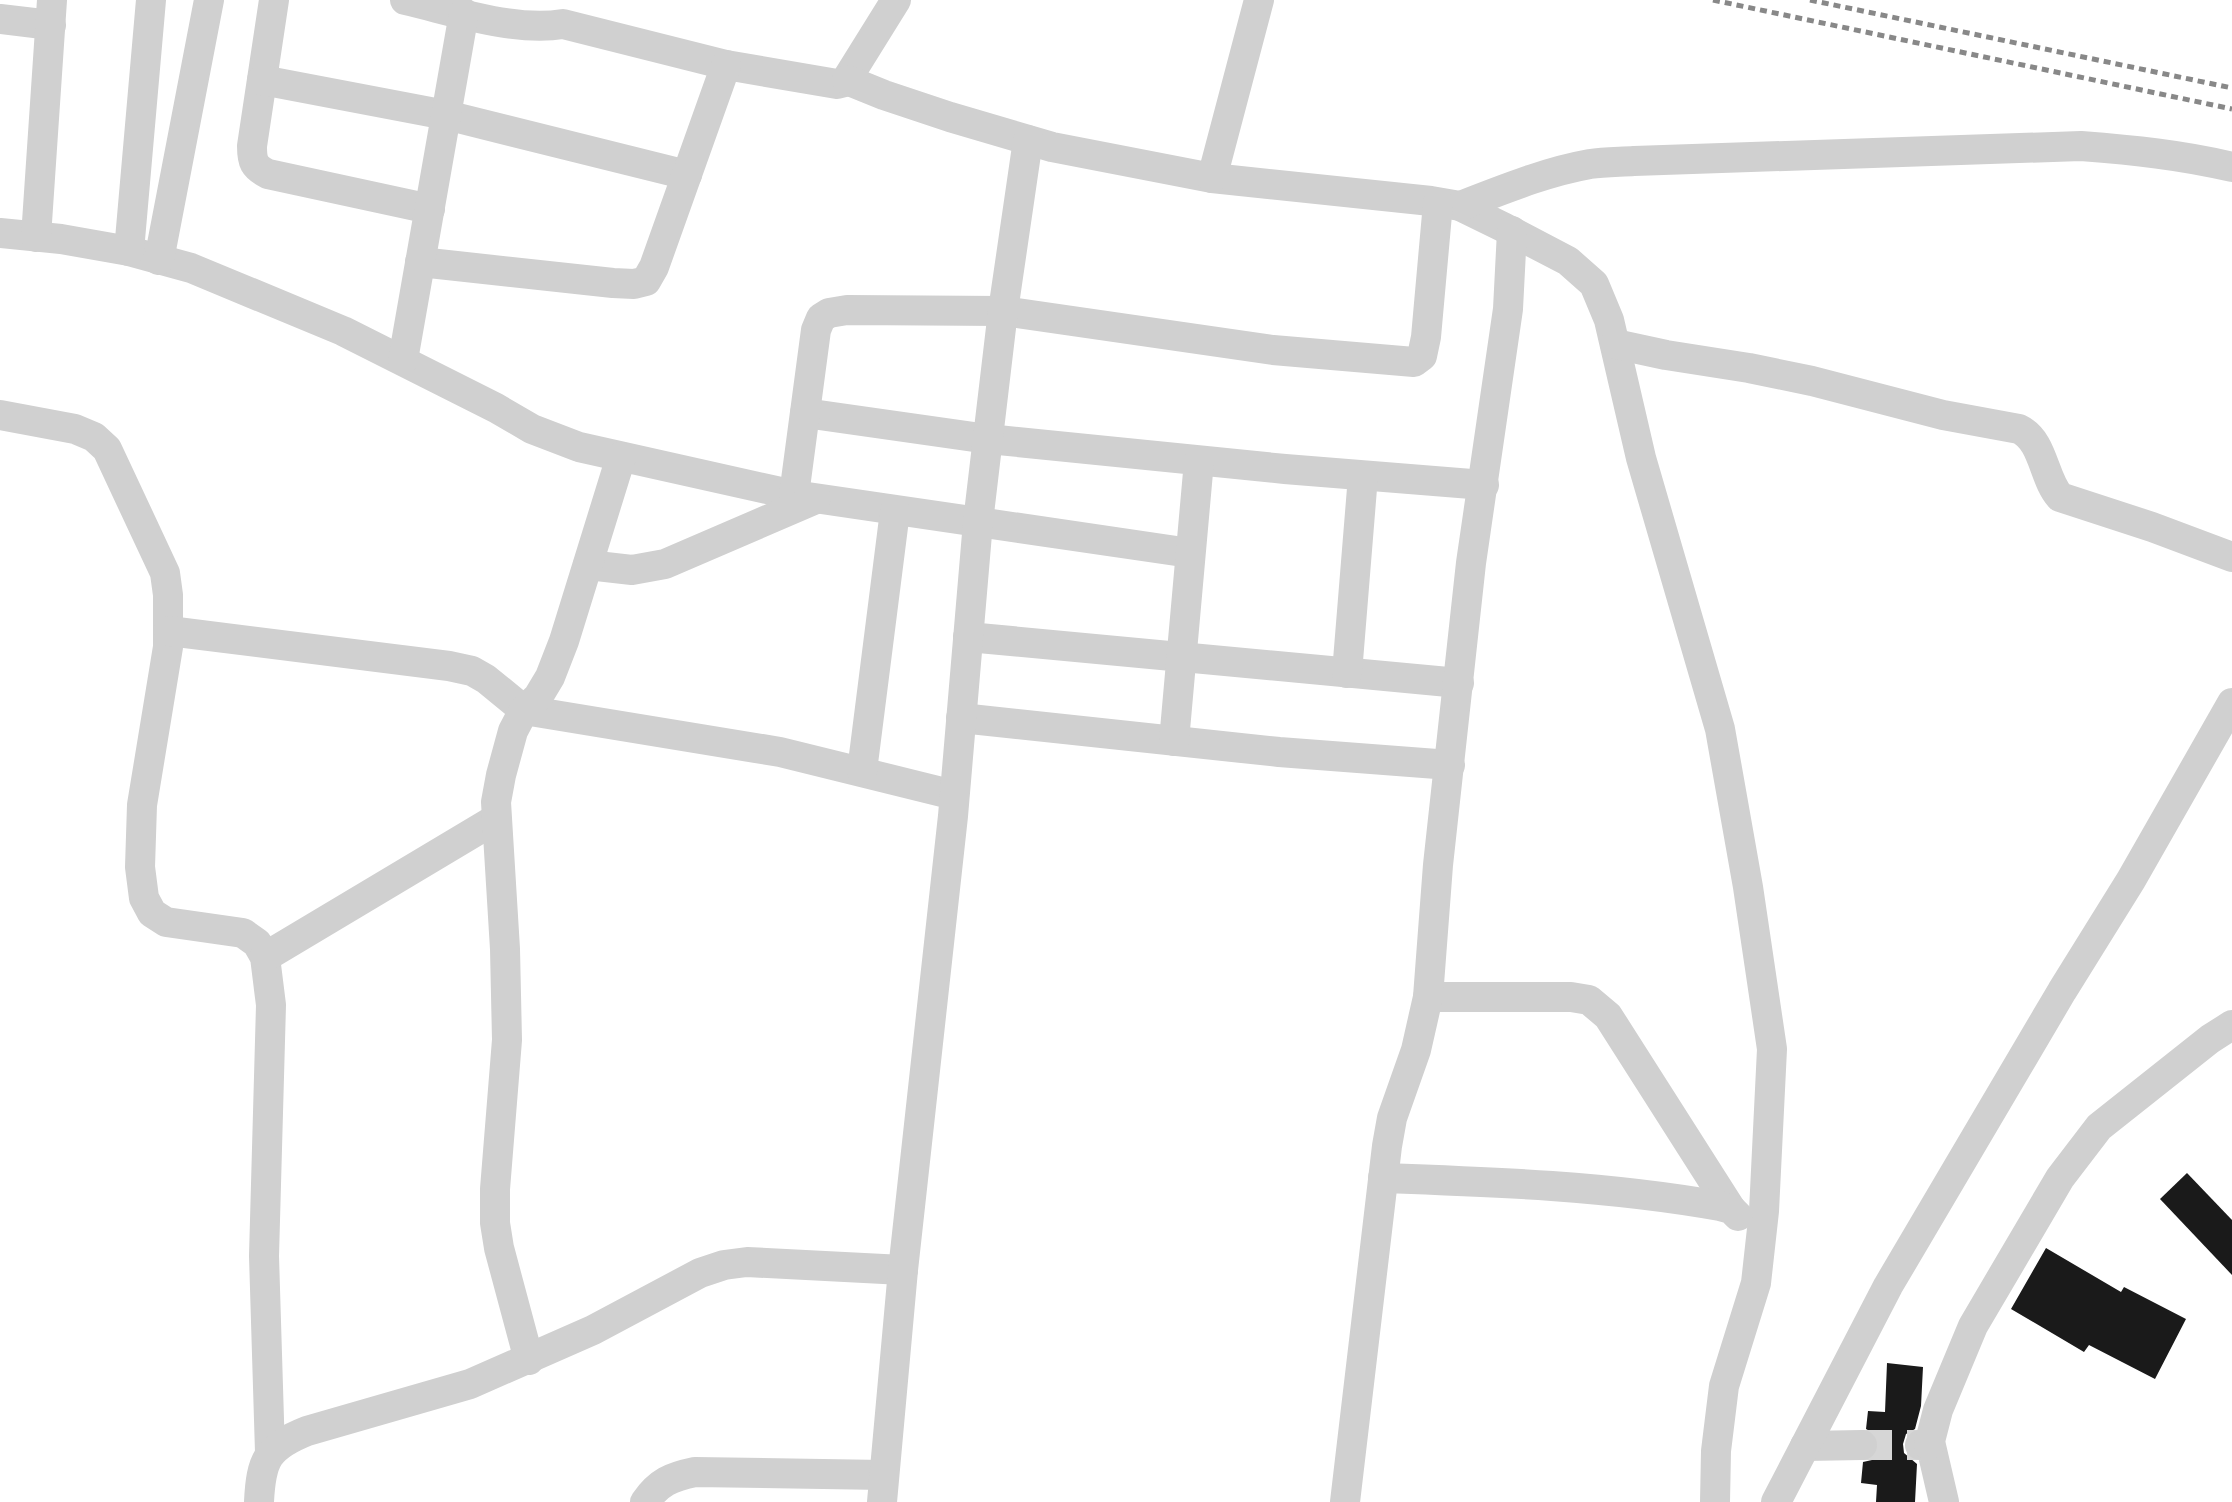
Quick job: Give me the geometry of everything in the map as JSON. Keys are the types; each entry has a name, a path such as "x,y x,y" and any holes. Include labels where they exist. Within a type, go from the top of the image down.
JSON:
{"street":[{"path":"129,251 151,0"},
{"path":"159,260 209,0"},
{"path":"274,0 252,146 252,160 256,168 268,174 430,209"},
{"path":"405,0 521,25 545,27 569,12 726,65 837,84 843,84 846,80 896,0"},
{"path":"1212,178 1259,0"},
{"path":"0,19 51,12 36,237"},
{"path":"403,360 464,13"},
{"path":"420,262 624,284 646,281 654,267 726,65"},
{"path":"262,79 446,116 687,175"},
{"path":"846,80 950,117 1052,147 1212,178 1449,205 1512,231 1569,261 1594,284 1609,320 1641,458 1720,729 1754,923 1772,1049 1761,1243 1756,1283 1724,1385 1716,1451 1715,1502"},
{"path":"645,1502 661,1483 695,1472 883,1488 954,795 978,522 1003,311 1028,140"},
{"path":"1449,205 1591,164 1634,161 2081,146 2134,150 2232,167"},
{"path":"805,497 805,413 816,330 821,318 829,313 862,309 1003,311 1273,350 1414,362 1422,356 1449,205"},
{"path":"1345,1502 1392,1118 1416,1050 1428,997 1438,865 1471,563 1508,309 1512,231"},
{"path":"0,233 129,251 191,268 343,331 532,429 579,447 805,497 1190,553"},
{"path":"1615,344 1775,373 1943,415 2019,429 2026,433 2034,445 2054,490 2060,497 2232,557"},
{"path":"805,413 988,439 1199,461 1484,485"},
{"path":"0,415 75,429 94,437 107,449 165,573 169,631 142,805 140,867 145,898 152,913 166,922 243,933 257,943 265,957 271,1005 264,1256 270,1452 264,1467 259,1502"},
{"path":"529,1360 499,1248 495,1223 495,1189 507,1040 505,949 496,802 513,731 524,710 538,697 550,677 564,641 621,457"},
{"path":"1174,741 1199,461"},
{"path":"1347,673 1363,476"},
{"path":"589,565 632,570 665,564 805,497"},
{"path":"862,771 895,511"},
{"path":"169,631 449,666 472,671 486,679 524,710 749,746 954,795"},
{"path":"968,637 1459,683"},
{"path":"1776,1502 1888,1286 2062,991 2131,880 2232,704"},
{"path":"961,718 1279,752 1450,765"},
{"path":"265,957 496,819"},
{"path":"1428,997 1557,996 1580,998 1598,1006 1608,1016 1731,1209 1761,1243"},
{"path":"1944,1502 1931,1446 1924,1445 1973,1326 2060,1178 2099,1127 2210,1039 2232,1025"},
{"path":"1383,1178 1591,1188 1731,1209"},
{"path":"270,1452 286,1439 306,1431 470,1384 529,1360 593,1330 677,1284 723,1265 747,1262 904,1270"},
{"path":"1805,1446 1862,1445"}],"building":[{"path":"2187,1173 2232,1220 2232,1275 2160,1199"},
{"path":"2046,1248 2121,1292 2124,1287 2186,1319 2155,1379 2089,1345 2084,1352 2011,1309"},
{"path":"1887,1363 1923,1367 1921,1406 1915,1429 1906,1434 1903,1444 1904,1453 1917,1464 1915,1502 1876,1502 1877,1485 1861,1483 1863,1462 1872,1460 1878,1453 1877,1435 1866,1429 1868,1411 1885,1412"}],"tunnel":[{"path":"1862,1445 1920,1445"}],"railway":[{"path":"1713,0 2232,109"},
{"path":"1810,0 2232,88"}]}
